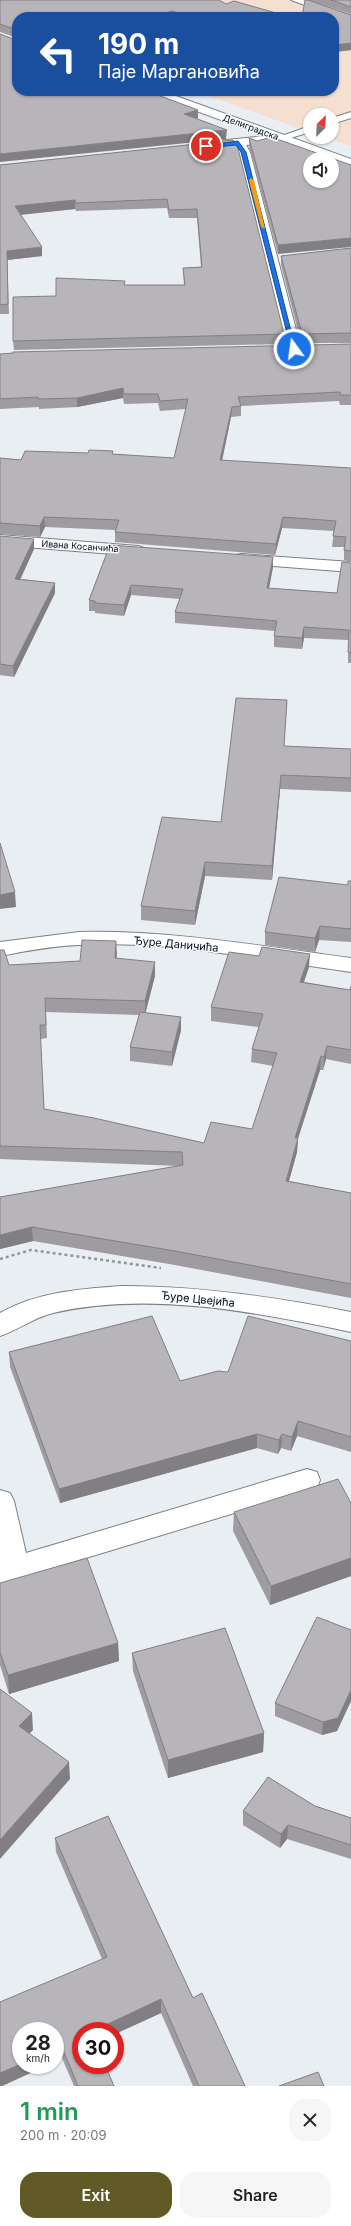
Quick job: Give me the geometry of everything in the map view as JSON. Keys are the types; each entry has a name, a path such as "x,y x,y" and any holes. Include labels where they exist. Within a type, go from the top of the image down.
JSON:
{"street":[{"name":"Делиградска","path":"165,96 351,163"},
{"path":"190,148 281,138"},
{"path":"238,143 244,152 272,261 302,349 278,350"},
{"path":"272,261 288,259"},
{"name":"Ивана Косанчића","path":"0,540 156,552"},
{"path":"226,558 351,567"},
{"name":"Ђуре Даничића","path":"0,949 62,940 90,938 144,940 351,965"},
{"name":"Ђуре Цвејића","path":"0,1326 21,1314 44,1305 71,1300 124,1295 175,1295 290,1309 351,1322"},
{"path":"0,1501 8,1570 307,1480"}],"lane":[{"path":"294,0 330,12"},
{"path":"339,15 351,19"},
{"path":"339,119 351,115"},
{"path":"281,138 303,131"}],"path":[{"path":"0,1259 31,1250 163,1268"}],"shaded area":[{"path":"0,0 351,0 351,146 339,142 339,108 303,108 303,130 208,96 339,96 339,12 12,12"}],"building":[{"path":"0,0 219,0 226,4 234,1 272,12 12,12 12,28 0,24"},
{"path":"305,0 308,0 351,15 351,43 339,44 339,12 303,12"},
{"path":"331,0 351,0 351,7"},
{"path":"0,34 12,38 12,96 160,96 198,110 184,114 227,130 0,154"},
{"path":"271,137 314,152 303,152 303,188 339,188 339,161 351,165 351,238 278,245 249,138 257,141"},
{"path":"233,140 237,144 284,334 13,341 13,297 56,296 56,278 125,281 124,285 185,285 183,268 202,267 197,209 169,210 167,199 76,203 75,200 15,206 42,247 7,251 8,304 0,305 0,165"},
{"path":"351,248 351,333 302,334 281,256"},
{"path":"351,344 351,395 341,395 340,392 238,397 241,406 232,407 220,460 351,468 351,551 344,550 346,537 333,536 336,521 283,517 276,544 115,532 119,520 44,517 40,526 0,523 0,458 21,460 25,451 88,453 89,450 113,451 112,454 174,458 188,399 160,401 158,394 124,394 123,388 77,398 38,399 38,397 0,399 0,354 13,352"},
{"path":"0,536 34,539 15,579 55,583 13,666 0,664"},
{"path":"110,545 273,557 267,588 337,593 342,562 351,563 351,653 348,652 349,630 304,627 302,638 274,636 277,621 175,612 183,589 131,585 124,605 95,603 95,601 89,600"},
{"path":"236,698 287,700 284,746 351,749 351,778 281,775 272,866 205,862 195,911 141,906 162,817 221,822"},
{"path":"0,843 15,892 0,895"},
{"path":"279,877 348,885 348,881 351,881 351,929 320,926 315,938 265,932"},
{"path":"82,940 116,941 115,958 155,962 145,1001 45,998 46,1025 40,1025 44,1109 94,1118 204,1143 211,1122 252,1129 277,1053 252,1049 263,1014 211,1007 229,952 259,956 262,947 310,954 300,982 350,990 351,986 351,1050 327,1046 324,1057 321,1056 295,1138 298,1138 286,1181 351,1193 351,1284 175,1251 32,1227 0,1235 0,1197 183,1165 182,1152 0,1146 0,950 4,950 9,965 80,961"},
{"path":"140,1012 181,1017 172,1052 130,1047"},
{"path":"152,1316 180,1381 218,1371 228,1372 248,1316 351,1341 351,1437 298,1421 292,1437 282,1434 279,1440 257,1434 59,1489 9,1352"},
{"path":"338,1479 351,1503 351,1558 271,1586 234,1512"},
{"path":"87,1558 118,1643 8,1675 0,1652 0,1583"},
{"path":"317,1617 351,1630 351,1690 338,1718 323,1722 275,1703"},
{"path":"225,1628 264,1733 168,1760 132,1653"},
{"path":"0,1689 32,1713 19,1726 69,1762 0,1840"},
{"path":"268,1777 315,1806 351,1818 351,1845 288,1825 281,1834 243,1811"},
{"path":"108,1816 193,1998 202,1993 245,2086 199,2086 161,1999 112,2022 72,2022 72,2072 64,2052 64,2022 12,2022 12,2068 0,2073 0,2002 107,1957 55,1838"},
{"path":"318,2072 324,2086 279,2086"},
{"path":"73,2074 109,2074 114,2086 78,2086"}],"slow traffic":[{"path":"251,180 264,227"}],"route":[{"path":"206,146 238,143 244,152 294,349"}]}
